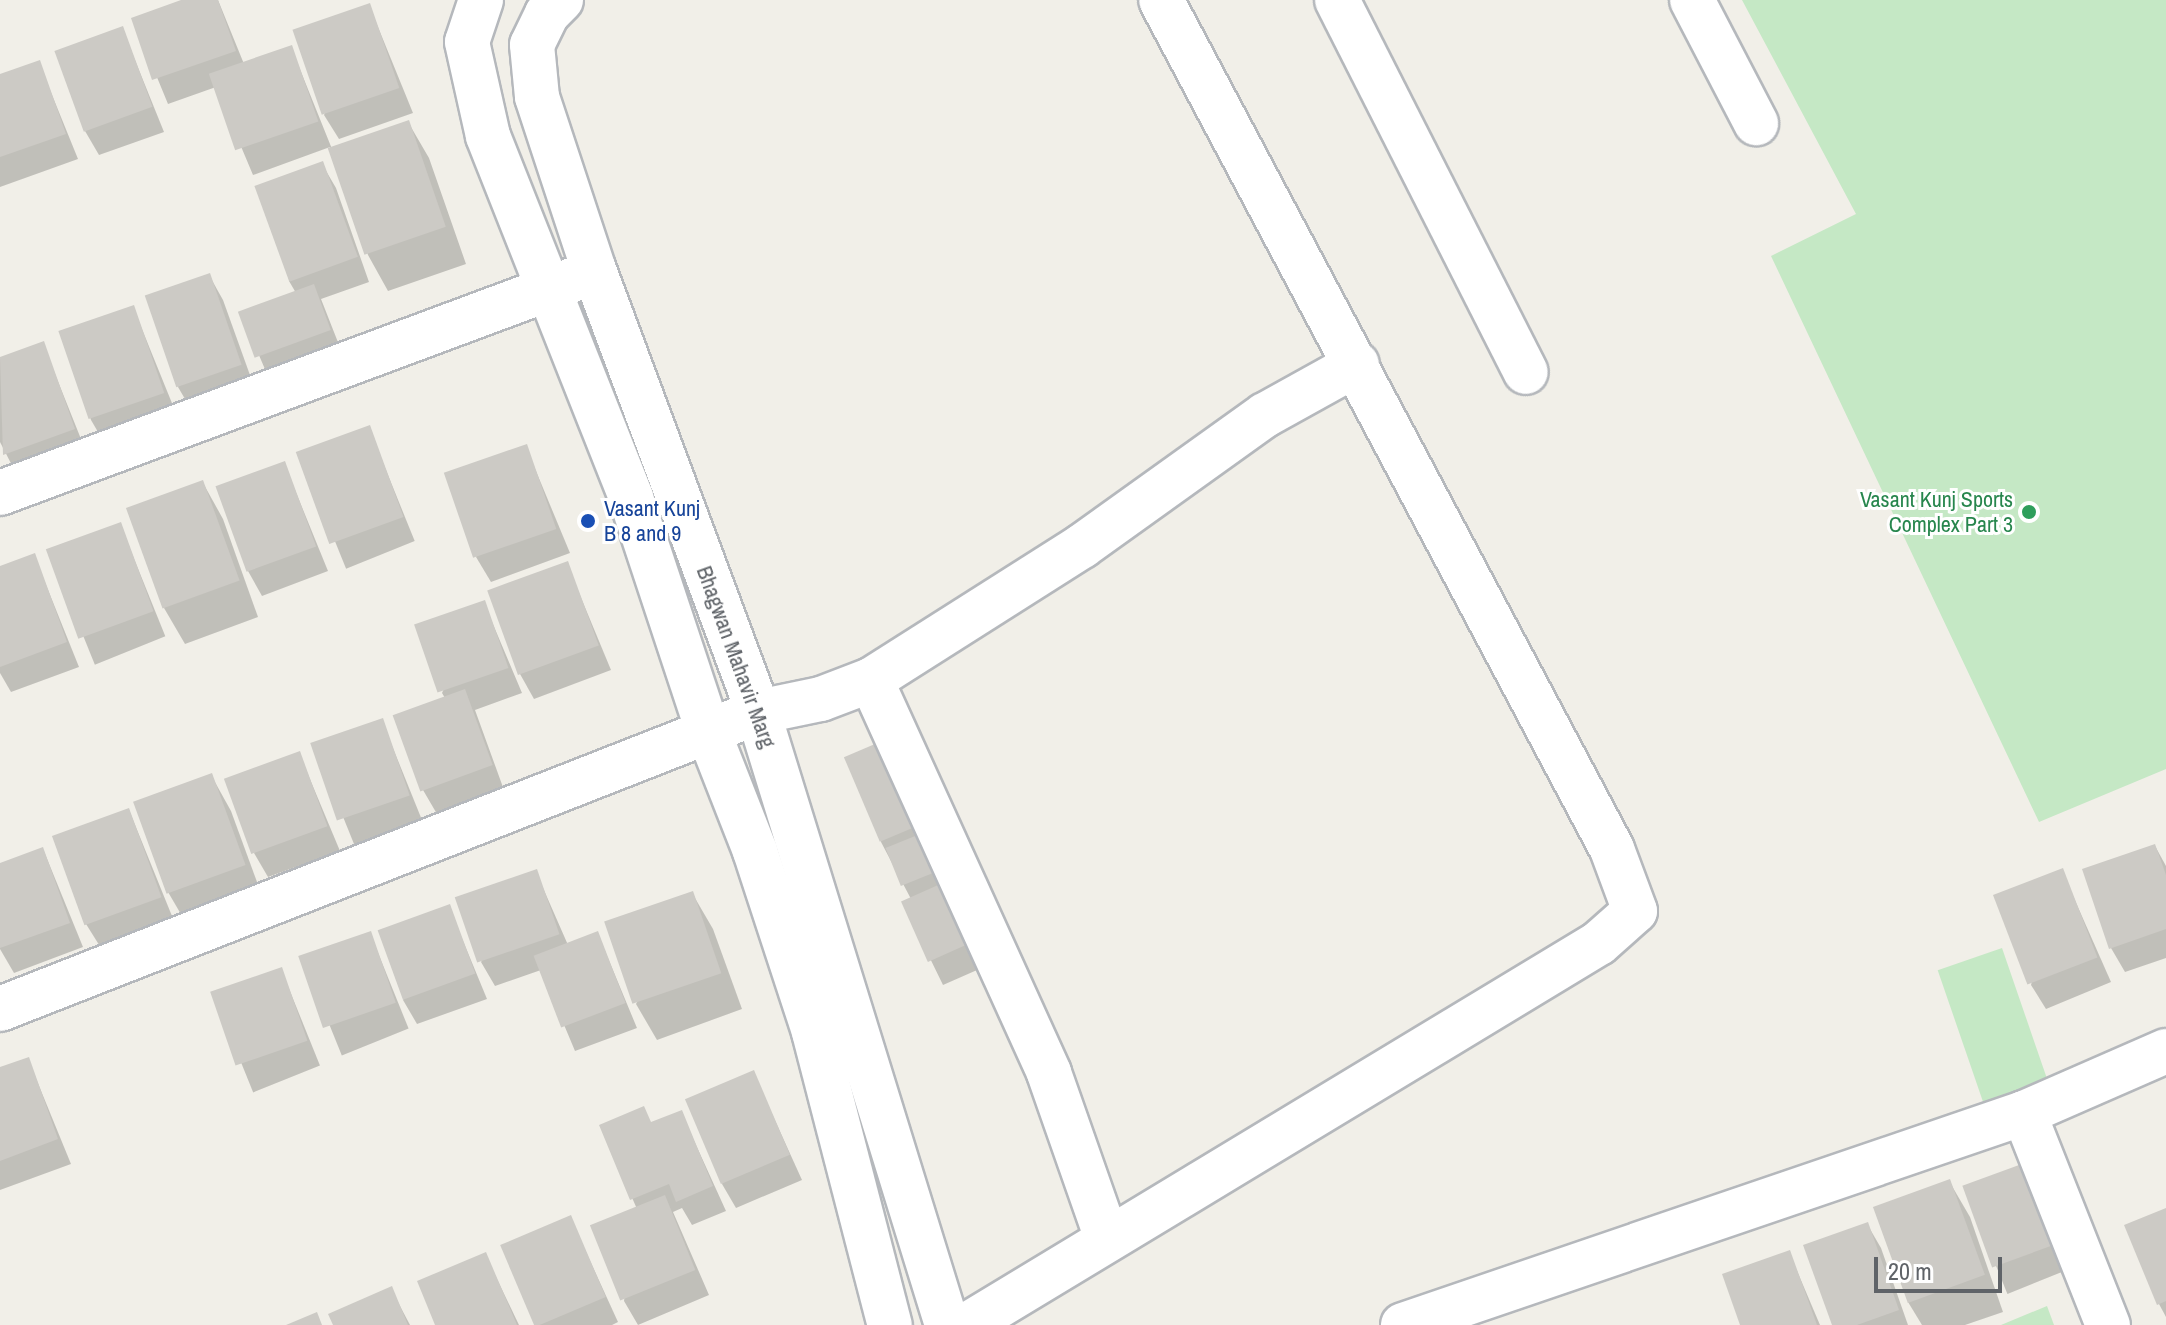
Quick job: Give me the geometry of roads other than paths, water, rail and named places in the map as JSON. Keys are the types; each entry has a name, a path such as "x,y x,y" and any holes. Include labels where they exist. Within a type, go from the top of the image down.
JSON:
{"street":[{"path":"481,0 467,42 488,136 631,498 708,731 755,851 814,1032 881,1322 951,1316 1044,1283 1107,1239 1599,943 1635,911 1612,849 1161,0"},
{"name":"Bhagwan Mahavir Marg","path":"561,0 547,14 532,45 532,71 594,270 758,712 951,1316"},
{"path":"1337,0 1526,372"},
{"path":"1692,0 1756,123"},
{"path":"0,493 594,270"},
{"path":"0,1008 758,712 821,699 871,680 1082,546 1277,407 1357,364"},
{"path":"871,680 1049,1073 1107,1239"},
{"path":"1403,1325 2024,1113 2166,1051"},
{"path":"2024,1113 2108,1325"}],"place":[{"name":"Vasant Kunj Sports Complex Part 3","path":"2029,512"},
{"name":"Vasant Kunj B 8 and 9","path":"588,521"}]}
